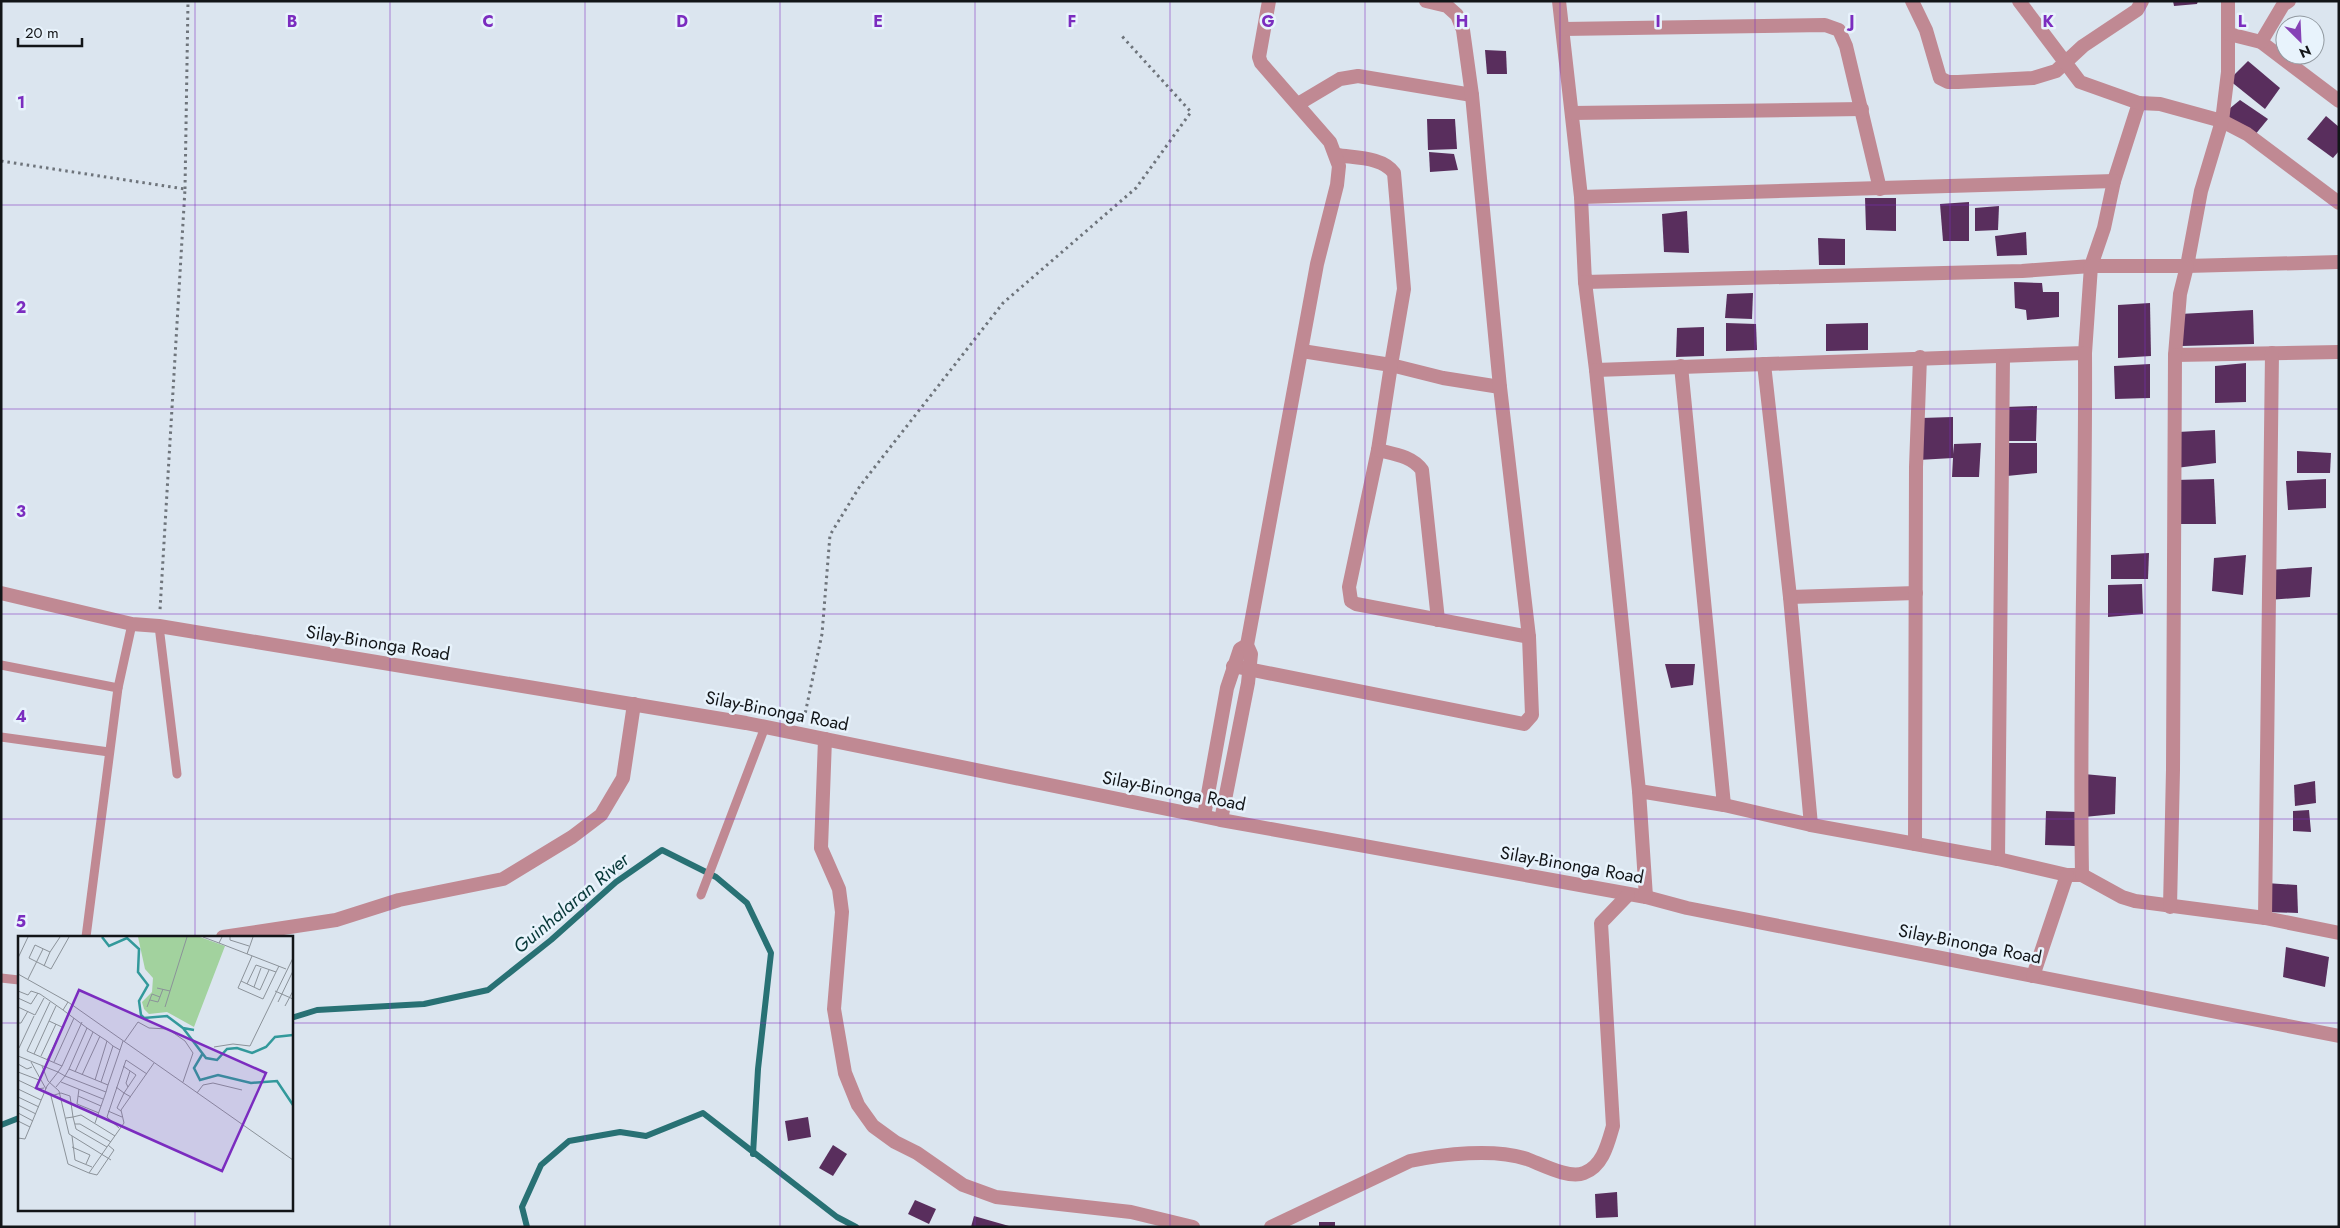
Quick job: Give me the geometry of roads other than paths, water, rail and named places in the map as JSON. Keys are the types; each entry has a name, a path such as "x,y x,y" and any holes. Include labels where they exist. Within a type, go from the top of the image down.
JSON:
{"street":[{"path":"1221,820 1250,669 1251,654 1247,645 1317,264 1337,185 1339,166 1337,155 1330,142 1261,63 1259,57 1269,1"},
{"path":"1233,666 1524,724 1532,715 1529,637 1500,387 1472,95 1463,30 1457,15 1447,6 1426,1"},
{"path":"1559,1 1581,197 1585,282 1640,791 1646,898"},
{"path":"1912,1 1926,30 1940,78 1948,82 2032,78 2056,72 2089,42 2137,10 2142,1"},
{"path":"2019,1 2080,82 2139,103 2160,104 2222,121 2247,134 2339,203"},
{"path":"2170,907 2173,770 2175,355 2180,294 2201,191 2222,121 2229,34 2228,1"},
{"path":"2260,42 2283,5 2290,1"},
{"path":"1563,29 1825,25 1839,30 1846,46 1880,189"},
{"path":"2229,34 2260,42 2339,101"},
{"path":"1298,104 1340,79 1358,76 1472,95"},
{"path":"2082,876 2080,750 2086,479 2085,353 2091,266 2104,228 2114,181 2139,103"},
{"path":"1572,113 1862,109"},
{"path":"1337,155 1388,165 1394,173 1404,289 1378,450 1349,596 1356,604 1529,637"},
{"path":"1581,197 2114,181"},
{"path":"1585,282 2022,271 2091,266 2187,266 2339,262"},
{"path":"1302,351 1391,365 1443,378 1500,387"},
{"path":"2175,355 2339,352"},
{"path":"1596,370 1920,357 2003,357 2085,353"},
{"path":"2265,918 2272,353"},
{"path":"1915,844 1916,467 1920,357"},
{"path":"1998,859 2003,357"},
{"path":"1764,364 1790,597 1811,825"},
{"path":"1681,366 1724,805"},
{"path":"1378,450 1409,459 1417,463 1422,470 1438,620"},
{"name":"Silay-Binonga Road","path":"1,593 132,624 159,626 765,727 1221,820 1646,898 1687,908 2339,1036"},
{"path":"1790,597 1916,593"},
{"path":"1204,816 1233,666 1240,649 1247,645"},
{"path":"230,936 336,920 399,900 503,879 572,837 601,815 623,778 634,704"},
{"path":"824,739 821,848 839,889 842,912 834,1009 845,1073 858,1105 873,1126 895,1142 917,1153 963,1185 996,1197 1131,1212 1193,1227"},
{"path":"1640,791 1724,805 1811,825 2082,876 2122,897 2170,907 2265,918 2339,932"},
{"path":"2033,976 2067,874"},
{"path":"1271,1227 1410,1161 1434,1156 1512,1156 1572,1176 1592,1169 1606,1149 1612,1126 1601,923 1628,895"}],"lane":[{"path":"86,936 118,688 132,624"},
{"path":"159,626 177,774"},
{"path":"1,665 118,688"},
{"path":"702,891 765,727"},
{"path":"1,737 109,752"},
{"path":"1,978 18,980"}],"waterway":[{"name":"Guinhalaran River","path":"292,1018 317,1010 424,1004 488,990 551,940 616,882 662,850 716,877 747,903 771,953 758,1069 753,1154"},
{"path":"527,1227 522,1207 541,1165 569,1141 620,1132 646,1136 703,1113 837,1217 856,1227"},
{"name":"Guinhalaran River","path":"1,1125 18,1118"}]}
